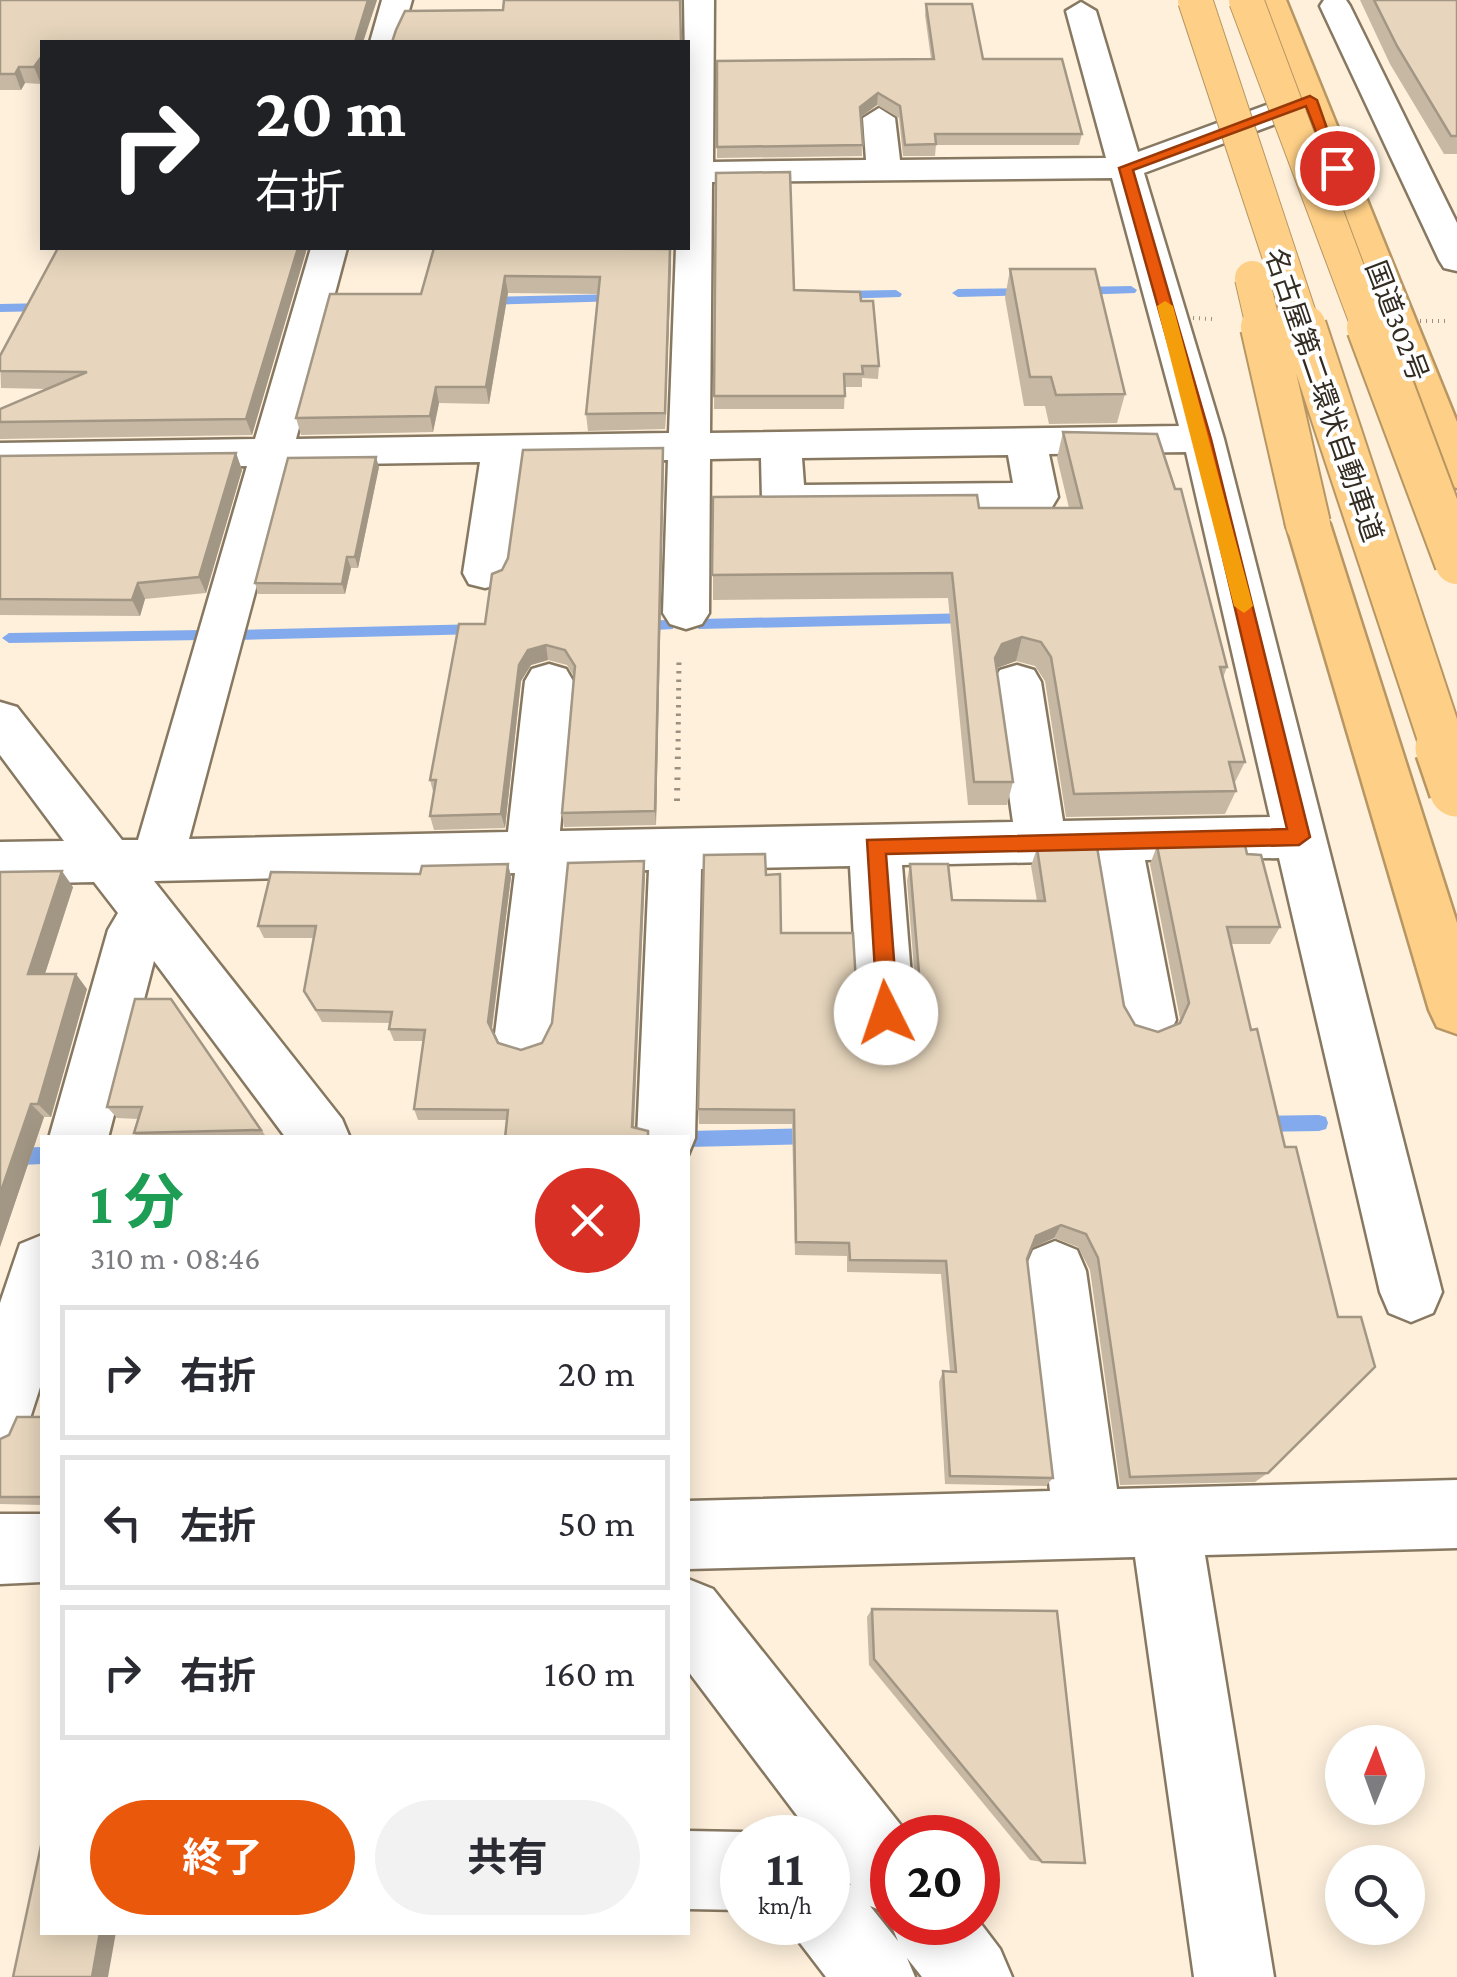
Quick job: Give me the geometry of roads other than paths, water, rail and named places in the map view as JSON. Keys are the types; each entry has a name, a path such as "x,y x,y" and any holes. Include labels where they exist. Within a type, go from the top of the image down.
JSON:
{"highway":[{"name":"名古屋第二環状自動車道","path":"1194,0 1457,789"},
{"path":"1194,0 1219,133 1308,524 1457,1010"},
{"name":"名古屋第二環状自動車道","path":"1246,0 1457,562"},
{"name":"国道302号","path":"1271,0 1457,474"},
{"path":"1338,251 1457,492"}],"street":[{"path":"386,40 397,0"},
{"path":"699,0 691,172 1126,168 1305,87 1388,114"},
{"path":"1336,6 1388,114 1428,164 1457,260"},
{"path":"1081,11 1203,439 1412,1292"},
{"path":"879,118 884,170"},
{"path":"133,860 272,452 328,250"},
{"path":"676,250 688,446 686,613"},
{"path":"0,456 1203,439"},
{"path":"780,445 783,498 1037,496 1026,442"},
{"path":"485,573 503,449"},
{"path":"523,1034 549,681"},
{"path":"1017,682 1041,842"},
{"path":"0,720 133,860 154,920 319,1135"},
{"path":"0,863 1299,837"},
{"path":"1116,840 1148,1020"},
{"path":"874,846 886,1013"},
{"path":"666,1135 676,849"},
{"path":"79,1135 135,930 154,920"},
{"path":"1056,1272 1088,1525"},
{"path":"0,1416 30,1292"},
{"path":"690,1534 1457,1514"},
{"path":"1164,1523 1234,1977"},
{"path":"0,1549 40,1548"},
{"path":"690,1617 870,1848"},
{"path":"690,1870 720,1871"},
{"path":"850,1944 875,1977"},
{"path":"947,1945 972,1977"}],"waterway":[{"path":"1079,291 1131,290"},
{"path":"958,293 1028,292"},
{"path":"837,295 896,294"},
{"path":"484,301 618,298"},
{"path":"0,308 49,307"},
{"path":"699,624 974,618"},
{"path":"638,626 668,625"},
{"path":"237,635 482,629"},
{"path":"9,638 203,635"},
{"path":"1258,1124 1319,1123"},
{"path":"690,1139 817,1136"},
{"path":"0,1157 40,1156"}]}
